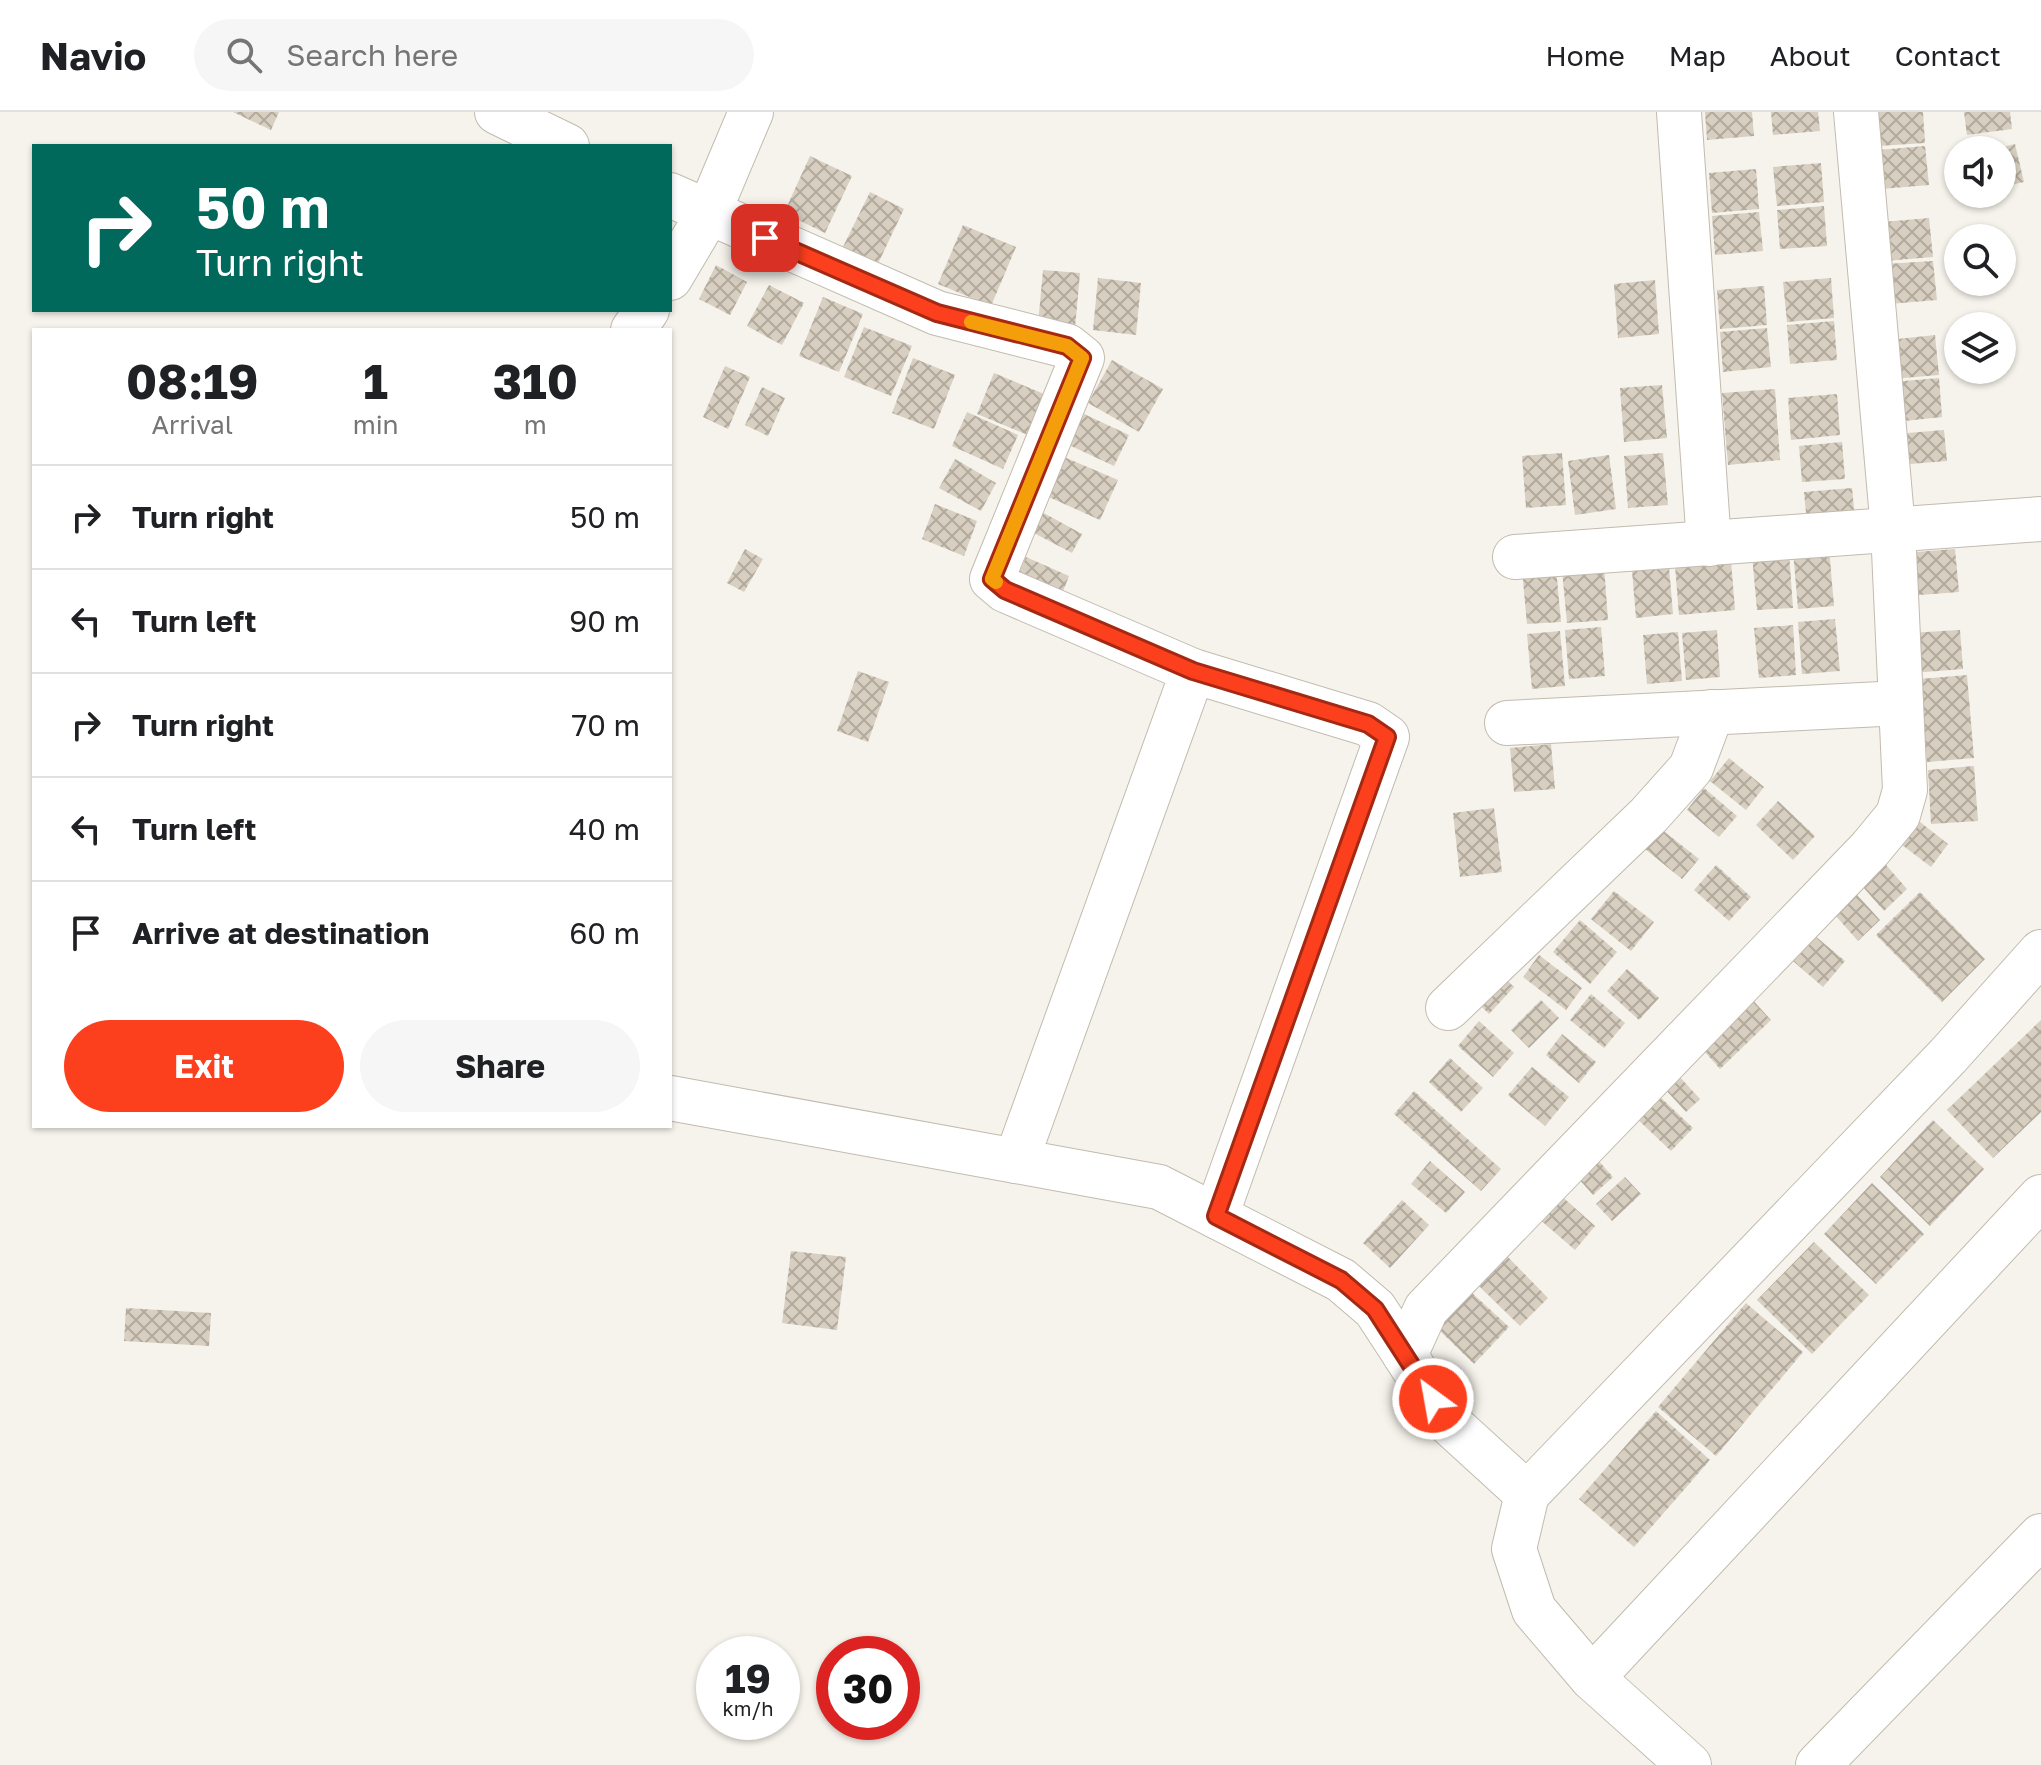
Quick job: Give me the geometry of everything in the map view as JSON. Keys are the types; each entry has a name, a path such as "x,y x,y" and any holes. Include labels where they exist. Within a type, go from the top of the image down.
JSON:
{"street":[{"path":"497,112 563,144"},
{"path":"1679,112 1709,544"},
{"path":"1405,1355 1426,1309 1870,849 1898,815 1905,790 1893,529 1856,112"},
{"path":"749,113 685,233 937,313 1067,346 1082,358 992,579 1005,590 1193,671 1368,724 1387,737 1216,1216"},
{"path":"1515,557 2041,519"},
{"path":"1016,1161 1193,671"},
{"path":"1507,723 1901,703"},
{"path":"1448,1008 1649,815 1691,768 1712,712"},
{"path":"1689,1765 1592,1678 1534,1610 1514,1549 1527,1494 1948,1056 2040,955"},
{"path":"672,1098 1159,1187 1341,1280 1375,1309 1447,1421 1527,1494"},
{"path":"1592,1678 2041,1197"},
{"path":"1818,1765 2041,1536"}],"building":[{"path":"233,112 279,112 271,130"},
{"path":"1705,112 1752,112 1754,136 1707,140"},
{"path":"1771,112 1818,112 1820,131 1773,135"},
{"path":"1875,112 1923,112 1925,143 1878,146"},
{"path":"1964,112 2010,112 2012,129 1967,135"},
{"path":"1925,146 1929,185 1881,189 1878,150"},
{"path":"2016,148 2024,182 2016,184"},
{"path":"810,156 852,176 825,233 784,213"},
{"path":"1821,163 1824,202 1777,206 1773,167"},
{"path":"1756,169 1759,209 1712,213 1709,173"},
{"path":"870,192 904,209 873,274 838,257"},
{"path":"1824,206 1827,246 1780,249 1777,210"},
{"path":"1759,212 1763,251 1715,255 1712,216"},
{"path":"1929,218 1933,257 1885,261 1883,222"},
{"path":"963,225 1016,247 991,306 938,284"},
{"path":"1933,261 1937,300 1889,304 1886,264"},
{"path":"716,265 747,282 730,315 699,299"},
{"path":"1043,270 1080,273 1075,328 1038,324"},
{"path":"1098,278 1141,283 1136,335 1093,330"},
{"path":"1831,278 1834,318 1787,322 1783,282"},
{"path":"1655,280 1659,334 1618,338 1614,284"},
{"path":"769,285 804,303 782,345 747,326"},
{"path":"1764,286 1767,325 1720,329 1717,290"},
{"path":"823,297 863,314 839,372 799,356"},
{"path":"1834,321 1837,360 1790,364 1787,325"},
{"path":"864,327 912,346 891,396 844,377"},
{"path":"1767,328 1771,367 1723,372 1720,332"},
{"path":"1935,335 1939,375 1891,379 1888,340"},
{"path":"913,358 955,375 934,429 892,413"},
{"path":"1112,360 1163,389 1139,432 1088,403"},
{"path":"725,366 750,377 728,429 703,417"},
{"path":"994,373 1044,394 1028,435 977,414"},
{"path":"1939,378 1942,417 1895,422 1892,382"},
{"path":"1662,385 1667,438 1624,442 1620,388"},
{"path":"762,387 785,398 768,436 745,425"},
{"path":"1775,389 1780,460 1728,465 1722,393"},
{"path":"1837,394 1840,435 1791,440 1788,398"},
{"path":"967,412 1018,435 1003,469 952,446"},
{"path":"1084,414 1129,435 1114,466 1069,445"},
{"path":"1944,430 1947,461 1898,465 1895,434"},
{"path":"1842,442 1845,479 1802,482 1799,446"},
{"path":"1050,451 1118,480 1100,520 1033,490"},
{"path":"1562,453 1566,505 1526,508 1522,456"},
{"path":"1663,453 1668,505 1628,508 1624,456"},
{"path":"1609,455 1616,509 1575,515 1568,461"},
{"path":"955,459 996,483 981,511 939,488"},
{"path":"1852,488 1855,519 1807,523 1804,492"},
{"path":"935,504 977,521 964,556 922,539"},
{"path":"1042,512 1082,534 1072,553 1032,532"},
{"path":"1829,548 1834,606 1798,609 1793,551"},
{"path":"745,549 763,559 744,592 727,583"},
{"path":"1955,549 1959,592 1906,596 1903,553"},
{"path":"1789,552 1793,608 1757,610 1752,555"},
{"path":"1026,557 1069,576 1060,599 1016,580"},
{"path":"1731,561 1735,610 1679,615 1675,566"},
{"path":"1604,566 1608,620 1567,623 1562,570"},
{"path":"1669,567 1673,614 1636,618 1632,571"},
{"path":"1556,568 1561,622 1527,624 1522,570"},
{"path":"1835,619 1840,671 1802,674 1798,622"},
{"path":"1793,625 1796,675 1759,678 1754,628"},
{"path":"1601,627 1605,676 1569,679 1565,630"},
{"path":"1717,630 1720,677 1686,680 1682,633"},
{"path":"1960,630 1963,669 1912,673 1909,633"},
{"path":"1560,631 1565,686 1532,689 1527,634"},
{"path":"1678,632 1682,681 1647,684 1643,635"},
{"path":"858,671 889,682 868,742 837,731"},
{"path":"1967,675 1974,758 1927,762 1920,679"},
{"path":"1551,744 1555,789 1514,792 1510,748"},
{"path":"1729,758 1764,787 1746,810 1710,781"},
{"path":"1974,766 1978,821 1931,824 1928,770"},
{"path":"1704,788 1737,816 1719,837 1687,810"},
{"path":"1778,801 1815,836 1793,860 1756,825"},
{"path":"1494,808 1502,872 1460,877 1453,813"},
{"path":"1915,818 1948,844 1931,867 1897,841"},
{"path":"1661,829 1699,859 1682,879 1645,849"},
{"path":"1880,858 1907,889 1884,911 1856,879"},
{"path":"1716,865 1751,897 1729,921 1694,890"},
{"path":"1849,886 1880,920 1858,941 1827,906"},
{"path":"1614,891 1654,922 1631,951 1591,919"},
{"path":"1920,892 1985,959 1942,1002 1876,935"},
{"path":"1580,920 1617,952 1590,984 1553,952"},
{"path":"1808,930 1845,961 1823,987 1786,955"},
{"path":"1539,955 1582,988 1566,1010 1523,977"},
{"path":"1627,969 1659,998 1639,1020 1607,991"},
{"path":"1499,973 1514,987 1489,1014 1475,1000"},
{"path":"1591,994 1625,1023 1604,1048 1570,1020"},
{"path":"1749,996 1771,1020 1720,1069 1698,1044"},
{"path":"1541,1000 1559,1018 1529,1048 1511,1030"},
{"path":"2041,1020 2041,1112 1993,1158 1947,1110"},
{"path":"1479,1021 1514,1053 1493,1077 1458,1046"},
{"path":"1562,1034 1596,1062 1579,1083 1546,1055"},
{"path":"1450,1058 1483,1088 1461,1112 1429,1082"},
{"path":"1532,1067 1569,1097 1545,1126 1508,1095"},
{"path":"1678,1075 1700,1099 1686,1112 1664,1088"},
{"path":"1414,1091 1501,1169 1481,1191 1394,1114"},
{"path":"1655,1092 1693,1128 1671,1151 1633,1115"},
{"path":"1933,1120 1984,1169 1930,1226 1880,1177"},
{"path":"1597,1159 1613,1177 1593,1195 1578,1178"},
{"path":"1430,1161 1465,1192 1446,1213 1411,1184"},
{"path":"1625,1177 1641,1194 1612,1221 1596,1204"},
{"path":"1872,1183 1924,1234 1876,1284 1824,1234"},
{"path":"1558,1193 1595,1226 1575,1250 1537,1217"},
{"path":"1402,1200 1429,1225 1390,1268 1363,1243"},
{"path":"1814,1242 1869,1295 1812,1354 1757,1300"},
{"path":"791,1251 846,1257 837,1330 782,1323"},
{"path":"1504,1253 1548,1298 1520,1326 1475,1282"},
{"path":"1470,1291 1509,1327 1474,1364 1436,1327"},
{"path":"1746,1303 1803,1352 1716,1456 1658,1407"},
{"path":"126,1308 211,1313 209,1346 124,1341"},
{"path":"1656,1411 1710,1460 1634,1547 1579,1499"}],"slow traffic":[{"path":"971,322 1067,346 1082,358 992,579 996,582"}],"route":[{"path":"765,238 937,313 1067,346 1082,358 992,579 1005,590 1193,671 1368,724 1387,737 1216,1216 1341,1280 1375,1309 1433,1399"}]}
